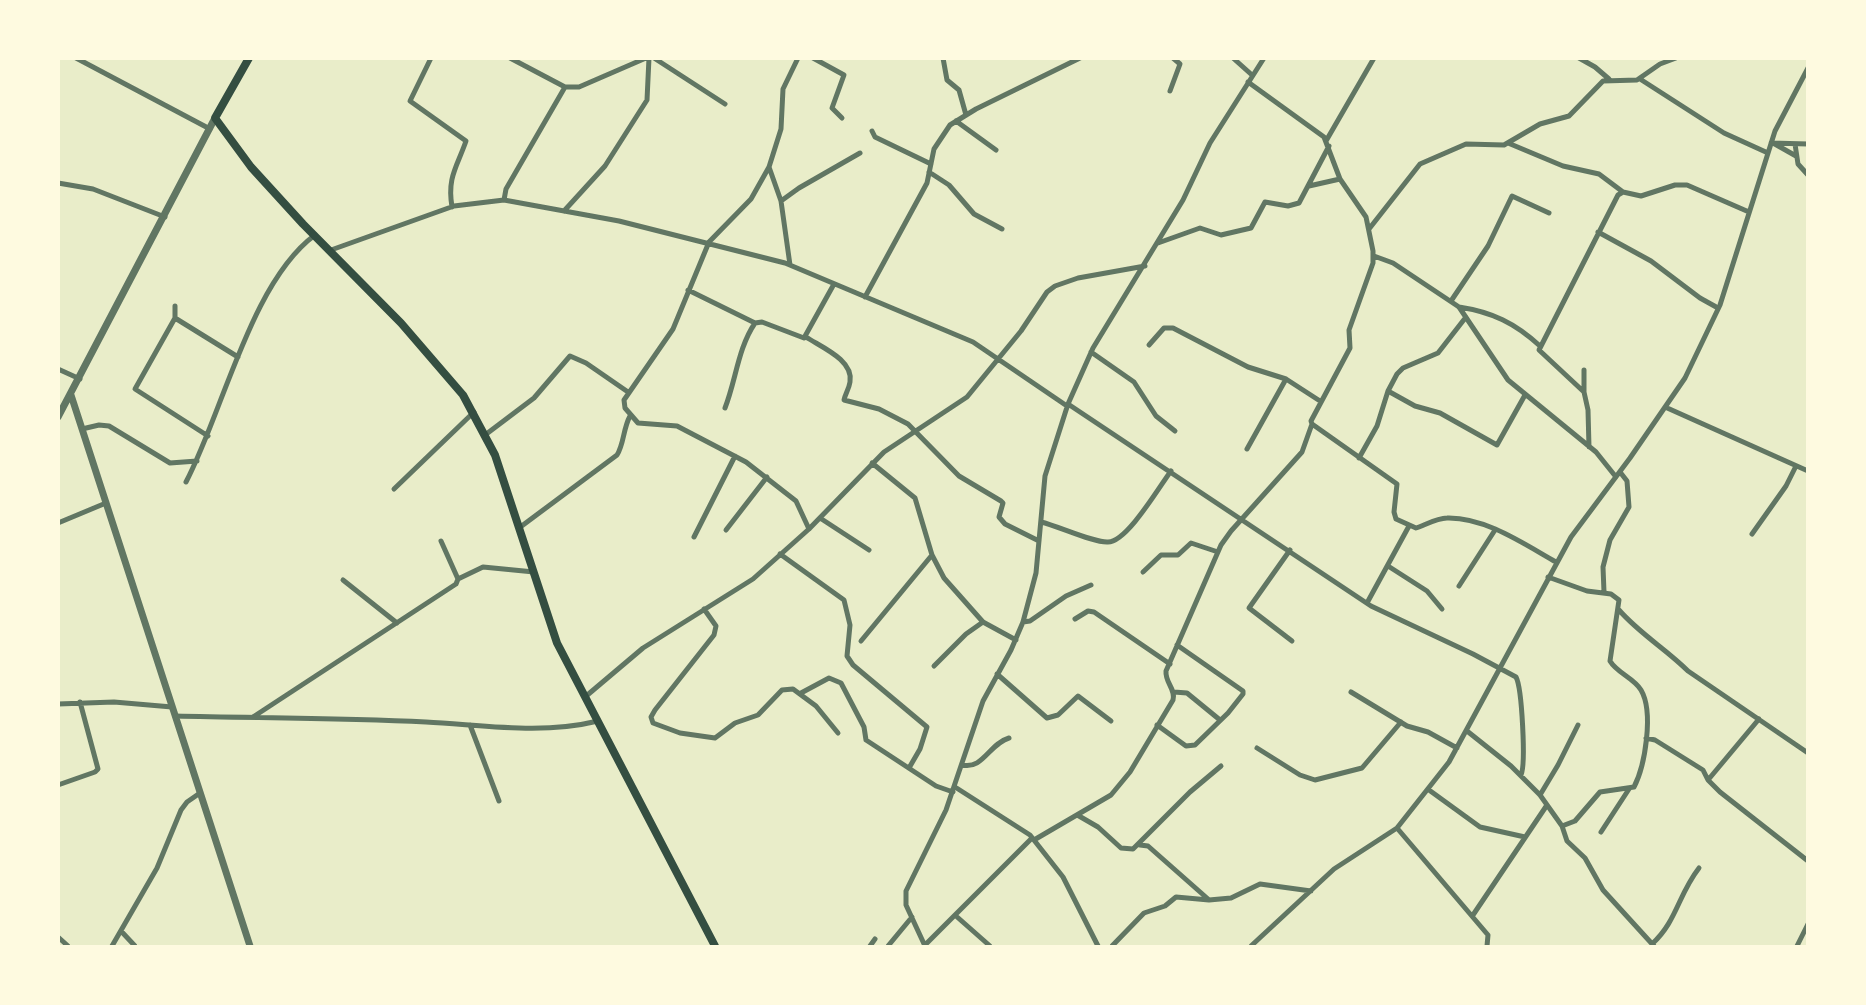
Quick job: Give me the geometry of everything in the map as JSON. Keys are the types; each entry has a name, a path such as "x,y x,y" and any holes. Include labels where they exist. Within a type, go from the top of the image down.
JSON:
{"main road":[{"path":"249,58 215,118 251,166 401,323 463,395 474,412 495,456 557,643 715,946"}],"street":[{"path":"76,58 210,129"},
{"path":"431,58 410,101 466,141 453,168 449,192 452,207"},
{"path":"510,58 565,87 579,87 647,58 647,100 605,166 564,211"},
{"path":"654,58 725,104"},
{"path":"798,58 783,89 781,129 769,167 750,199 709,242 665,344 628,392 625,408 630,416 647,425 677,426 735,456 767,477 796,501 809,529"},
{"path":"813,58 844,75 832,108 842,118"},
{"path":"943,58 947,80 959,90 966,115"},
{"path":"865,297 927,183 934,149 950,125 1080,58"},
{"path":"1170,91 1180,64 1173,58"},
{"path":"1233,58 1252,75"},
{"path":"1248,82 1319,132 1327,144 1340,179 1360,207 1369,229 1374,256 1349,330 1350,348 1320,401 1311,421 1302,452 1231,531 1218,552 1170,664 1166,680 1174,692 1173,700 1122,783 1111,795 1079,816 1033,839 925,946 906,905 906,891 954,789 983,701 1016,640 1023,622 1036,573 1045,477 1067,405 1091,352 1183,200 1210,142 1252,75 1264,58"},
{"path":"1158,243 1200,228 1221,235 1251,228 1265,202 1293,206 1299,203 1327,144 1374,58"},
{"path":"1640,79 1660,64 1676,58"},
{"path":"1580,59 1596,67 1609,79"},
{"path":"1251,946 1334,869 1397,828 1429,790 1457,748 1570,537 1618,475 1684,378 1718,308 1771,142 1808,68"},
{"path":"1369,229 1420,164 1466,144 1494,146 1508,143 1540,124 1574,113 1598,86 1609,79 1640,79 1724,133 1768,153"},
{"path":"504,200 506,189 565,87"},
{"path":"58,417 80,379 215,118"},
{"path":"956,121 996,150"},
{"path":"872,131 876,137 931,164"},
{"path":"1771,142 1808,144"},
{"path":"1771,142 1796,156"},
{"path":"1508,143 1563,166 1599,174 1623,192 1641,196 1675,185 1687,185 1749,212"},
{"path":"1795,144 1798,164 1808,175"},
{"path":"781,201 860,153"},
{"path":"769,167 781,201 790,266"},
{"path":"929,172 949,185 974,214 1002,229"},
{"path":"1309,186 1340,179"},
{"path":"58,183 93,189 165,217"},
{"path":"1584,392 1540,352 1540,346 1598,232 1618,195 1623,192"},
{"path":"1451,301 1488,246 1512,196 1549,213"},
{"path":"331,250 452,207 504,200 709,242 790,266 973,342 1243,518 1367,603 1516,677 1522,693 1521,725 1525,763 1521,775"},
{"path":"1598,232 1651,261 1700,298 1718,308"},
{"path":"186,482 208,436 238,357 287,261 297,248 315,235"},
{"path":"1374,256 1393,263 1459,308 1501,371 1525,395 1627,481 1629,507 1610,540 1603,567 1604,592"},
{"path":"585,698 643,648 753,579 809,529 872,463 916,430 968,397 997,358 1021,332 1047,292 1054,286 1078,278 1145,266"},
{"path":"806,337 834,284"},
{"path":"688,290 755,323 762,322 806,337 847,367 851,380 844,400 879,409 916,430 959,476 1003,503 999,517 1005,524 1040,541"},
{"path":"175,306 175,318 135,389 208,436"},
{"path":"1459,308 1486,311 1527,334 1540,346"},
{"path":"1359,458 1377,426 1388,391 1403,368 1438,353 1466,317"},
{"path":"175,318 238,357"},
{"path":"725,408 736,380 738,362 755,323"},
{"path":"1149,345 1164,328 1173,328 1248,367 1264,370 1286,379 1320,401"},
{"path":"1091,352 1134,382 1156,416 1175,431"},
{"path":"485,435 534,398 570,356 586,363 628,392"},
{"path":"58,369 80,379"},
{"path":"1584,370 1589,447"},
{"path":"1246,449 1286,379"},
{"path":"1388,391 1415,406 1440,413 1497,445 1525,395"},
{"path":"71,395 250,946"},
{"path":"1665,407 1808,471"},
{"path":"394,489 474,412"},
{"path":"519,528 617,455 622,447 622,431 630,416"},
{"path":"1312,424 1397,484 1394,515 1409,526 1416,528 1445,518 1472,521 1495,530 1556,562"},
{"path":"82,429 99,425 109,426 170,463 197,461"},
{"path":"694,537 735,456"},
{"path":"872,463 915,498 932,555 944,578 983,622 1016,640"},
{"path":"1752,534 1786,486 1796,466"},
{"path":"1041,522 1102,542 1117,540 1128,530 1171,471"},
{"path":"726,530 767,477"},
{"path":"58,523 106,503"},
{"path":"820,518 869,550"},
{"path":"1367,603 1409,526"},
{"path":"1459,586 1495,530"},
{"path":"441,541 458,579"},
{"path":"1143,572 1161,555 1178,555 1190,543 1218,552"},
{"path":"1290,550 1250,608 1292,641"},
{"path":"780,554 844,600 850,625 847,656 853,665 927,727 920,749 909,768"},
{"path":"861,640 932,555"},
{"path":"1388,566 1427,591 1442,609"},
{"path":"251,718 456,584 458,579 483,567 534,572"},
{"path":"1548,577 1587,591 1604,592 1617,597 1619,610 1610,661 1641,689 1646,706 1646,738 1641,770 1634,787 1607,789 1600,792 1575,821 1562,826"},
{"path":"343,580 396,623"},
{"path":"1023,622 1030,621 1059,600 1091,585"},
{"path":"704,609 714,622 714,635 655,710 651,717 653,723 680,733 715,738 732,724 758,715 782,690 793,689 816,706 838,733"},
{"path":"1619,610 1641,634 1672,656 1688,671 1808,753"},
{"path":"1075,619 1088,611 1094,612 1170,664"},
{"path":"934,666 966,634 983,622"},
{"path":"1157,725 1186,746 1191,746 1199,742 1242,698 1243,691 1177,645"},
{"path":"998,674 1047,718 1058,715 1078,696 1111,721"},
{"path":"801,693 829,678 841,683 864,727 866,740 936,786 954,789 1033,839 1063,877 1098,946"},
{"path":"1174,692 1186,693 1220,720"},
{"path":"1351,692 1401,723 1428,732 1457,748"},
{"path":"58,704 80,702 172,707"},
{"path":"58,785 98,769 80,702"},
{"path":"175,716 566,729 598,721"},
{"path":"1708,780 1759,719"},
{"path":"1257,748 1300,775 1315,780 1362,768 1401,723"},
{"path":"470,725 500,801"},
{"path":"1539,795 1558,765 1578,725"},
{"path":"1467,731 1521,775 1539,795 1562,826 1567,841 1585,858 1603,890 1653,946 1670,926 1682,893 1699,868"},
{"path":"962,765 975,766 998,742 1009,738"},
{"path":"1646,738 1655,740 1703,770 1708,780 1808,861"},
{"path":"1079,816 1098,826 1122,848 1133,849 1190,792 1221,766"},
{"path":"1601,832 1629,789"},
{"path":"1429,790 1480,827 1525,837"},
{"path":"112,946 157,868 181,810 200,793"},
{"path":"1473,915 1547,805"},
{"path":"1397,828 1473,915 1488,935 1487,946"},
{"path":"1140,844 1148,846 1209,900"},
{"path":"1112,946 1144,913 1165,906 1176,897 1209,900 1231,898 1260,884 1311,891"},
{"path":"956,916 990,946"},
{"path":"888,946 912,917"},
{"path":"1797,946 1808,924"},
{"path":"121,931 135,946"},
{"path":"58,937 68,946"},
{"path":"870,946 874,939"}]}
